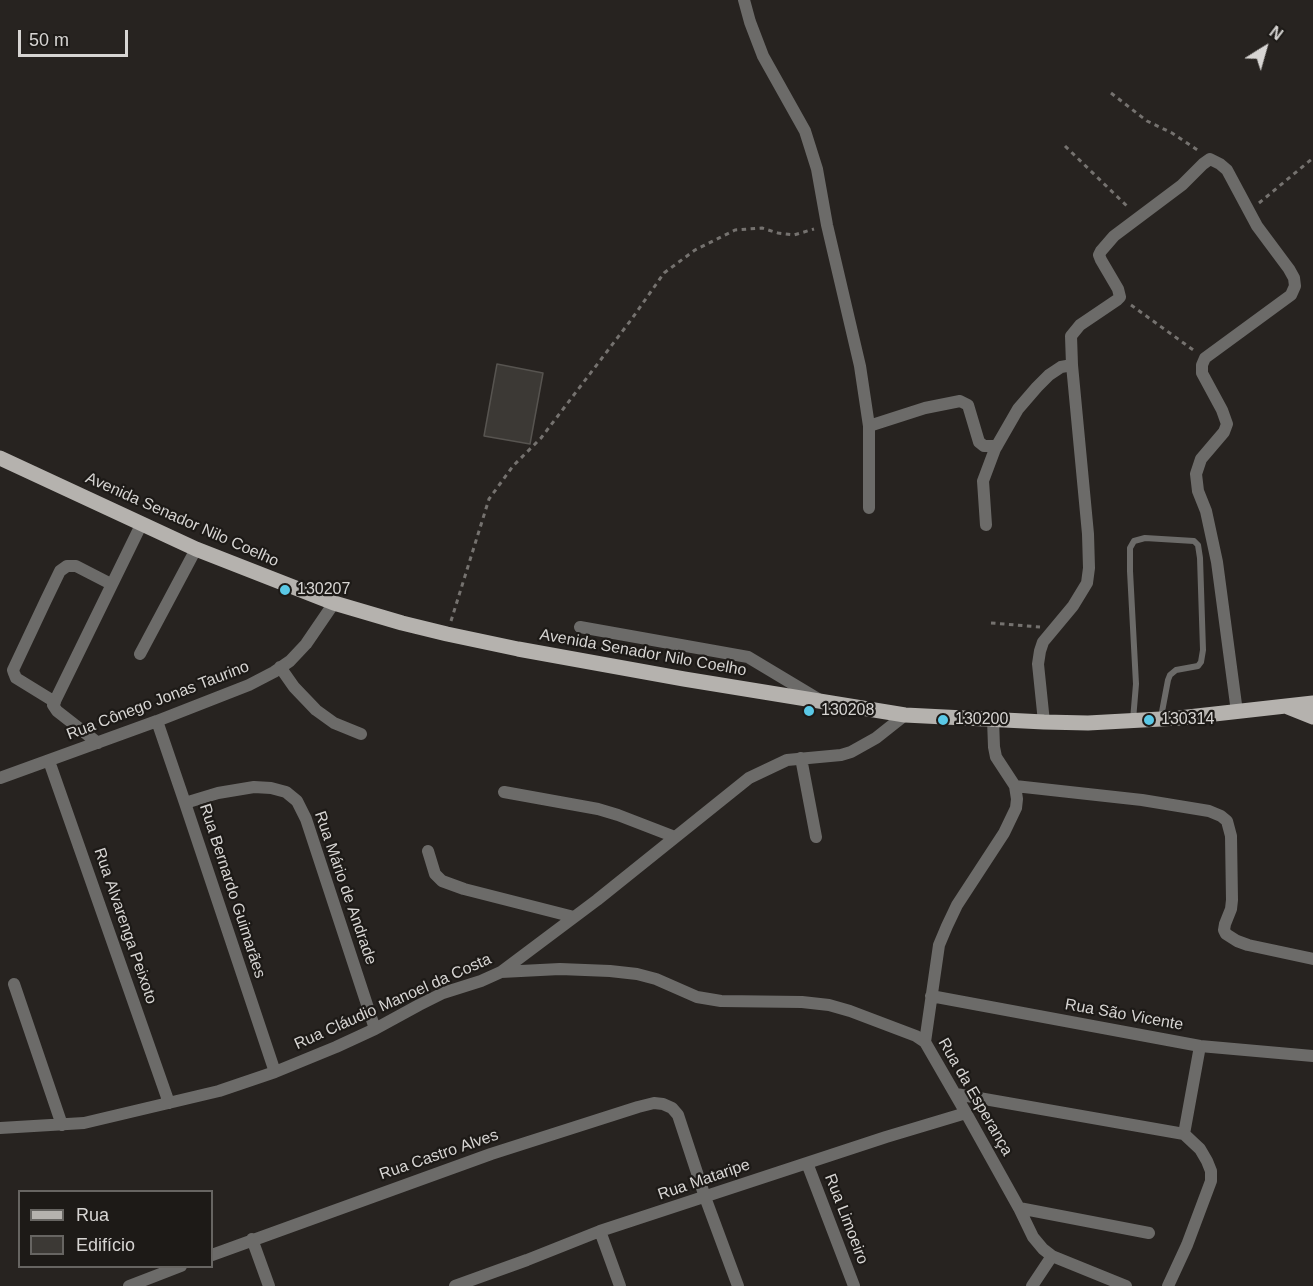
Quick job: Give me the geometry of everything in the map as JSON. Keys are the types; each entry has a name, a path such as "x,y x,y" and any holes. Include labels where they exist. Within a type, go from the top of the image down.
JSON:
{"main road":[{"name":"Avenida Senador Nilo Coelho","path":"0,458 196,549 334,603 447,634 573,659 905,715 1088,723 1161,720 1313,703"},
{"path":"1285,706 1313,717"}],"street":[{"path":"744,0 763,56 805,131 817,169 827,225 860,366 869,426 869,508"},
{"path":"1044,722 1038,664 1043,642 1073,606 1087,583 1089,568 1071,341 1074,332 1086,321 1120,297 1118,289 1101,260 1099,255 1101,251 1114,236 1182,185 1210,159 1227,170 1269,244 1289,269 1295,286 1291,295 1205,358 1202,365 1202,374 1227,424 1224,432 1201,459 1196,474 1198,491 1206,511 1217,562 1237,712"},
{"path":"986,525 983,481 997,446 1018,409 1048,375 1061,367 1072,366"},
{"path":"869,426 925,408 960,401 968,405 979,442 984,446 997,446"},
{"path":"98,743 57,711 53,705 142,523"},
{"path":"140,654 196,549"},
{"path":"55,702 16,678 13,670 46,600 60,571 67,566 76,566 111,584"},
{"name":"Rua Cônego Jonas Taurino","path":"0,778 249,686 290,660 306,644 334,603"},
{"path":"580,627 748,657 822,701"},
{"path":"280,667 294,687 316,710 334,723 360,734"},
{"name":"Rua Cláudio Manoel da Costa","path":"0,1128 96,1121 219,1091 336,1047 443,993 501,972 749,778 787,760 851,752 876,738 905,715"},
{"path":"925,1042 939,945 957,905 1008,825 1016,808 1015,786 996,757 993,719"},
{"name":"Rua Bernardo Guimarães","path":"157,721 274,1072"},
{"path":"801,758 816,837"},
{"name":"Rua Alvarenga Peixoto","path":"49,761 169,1103"},
{"path":"1015,786 1142,800 1209,811 1221,816 1227,821 1232,836 1232,900 1225,924 1226,934 1248,945 1313,959"},
{"name":"Rua Mário de Andrade","path":"186,803 218,793 254,787 286,792 297,801 306,819 375,1029"},
{"path":"504,792 598,809 675,837"},
{"path":"428,851 435,874 442,881 464,889 574,917"},
{"name":"Rua da Esperança","path":"501,972 560,969 637,974 656,979 697,997 721,1001 802,1002 829,1005 905,1031 925,1042 956,1094 1033,1237 1043,1249 1052,1256 1126,1286"},
{"path":"14,984 62,1125"},
{"name":"Rua São Vicente","path":"931,996 1200,1046 1313,1056"},
{"path":"1184,1134 1200,1046"},
{"path":"956,1094 1184,1134 1200,1149 1207,1161 1211,1171 1211,1181 1187,1245 1168,1286"},
{"name":"Rua Castro Alves","path":"213,1255 491,1154 654,1103 672,1108 678,1115 705,1197"},
{"name":"Rua Mataripe","path":"455,1286 600,1231 966,1113"},
{"name":"Rua Limoeiro","path":"807,1163 854,1286"},
{"path":"705,1197 738,1286"},
{"path":"1019,1208 1149,1233"},
{"path":"600,1231 620,1286"},
{"path":"252,1239 269,1286"},
{"path":"1032,1286 1052,1256"},
{"path":"129,1286 176,1268"}],"lane":[{"path":"1133,721 1136,684 1130,548 1134,541 1145,538 1194,541 1198,545 1200,558 1202,662 1198,666 1176,670 1170,675 1161,720"}],"path":[{"path":"1111,93 1147,121 1172,133 1210,159"},
{"path":"1065,146 1139,218"},
{"path":"1249,212 1313,158"},
{"path":"447,634 489,499 513,466 541,438 664,273 695,250 735,230 762,228 794,235 827,225"},
{"path":"1120,297 1182,344 1205,358"},
{"path":"991,623 1054,628"}],"building":[{"path":"497,364 543,373 530,444 484,436"}],"place":[{"name":"130207","path":"285,590"},
{"name":"130208","path":"809,711"},
{"name":"130200","path":"943,720"},
{"name":"130314","path":"1149,720"}]}
